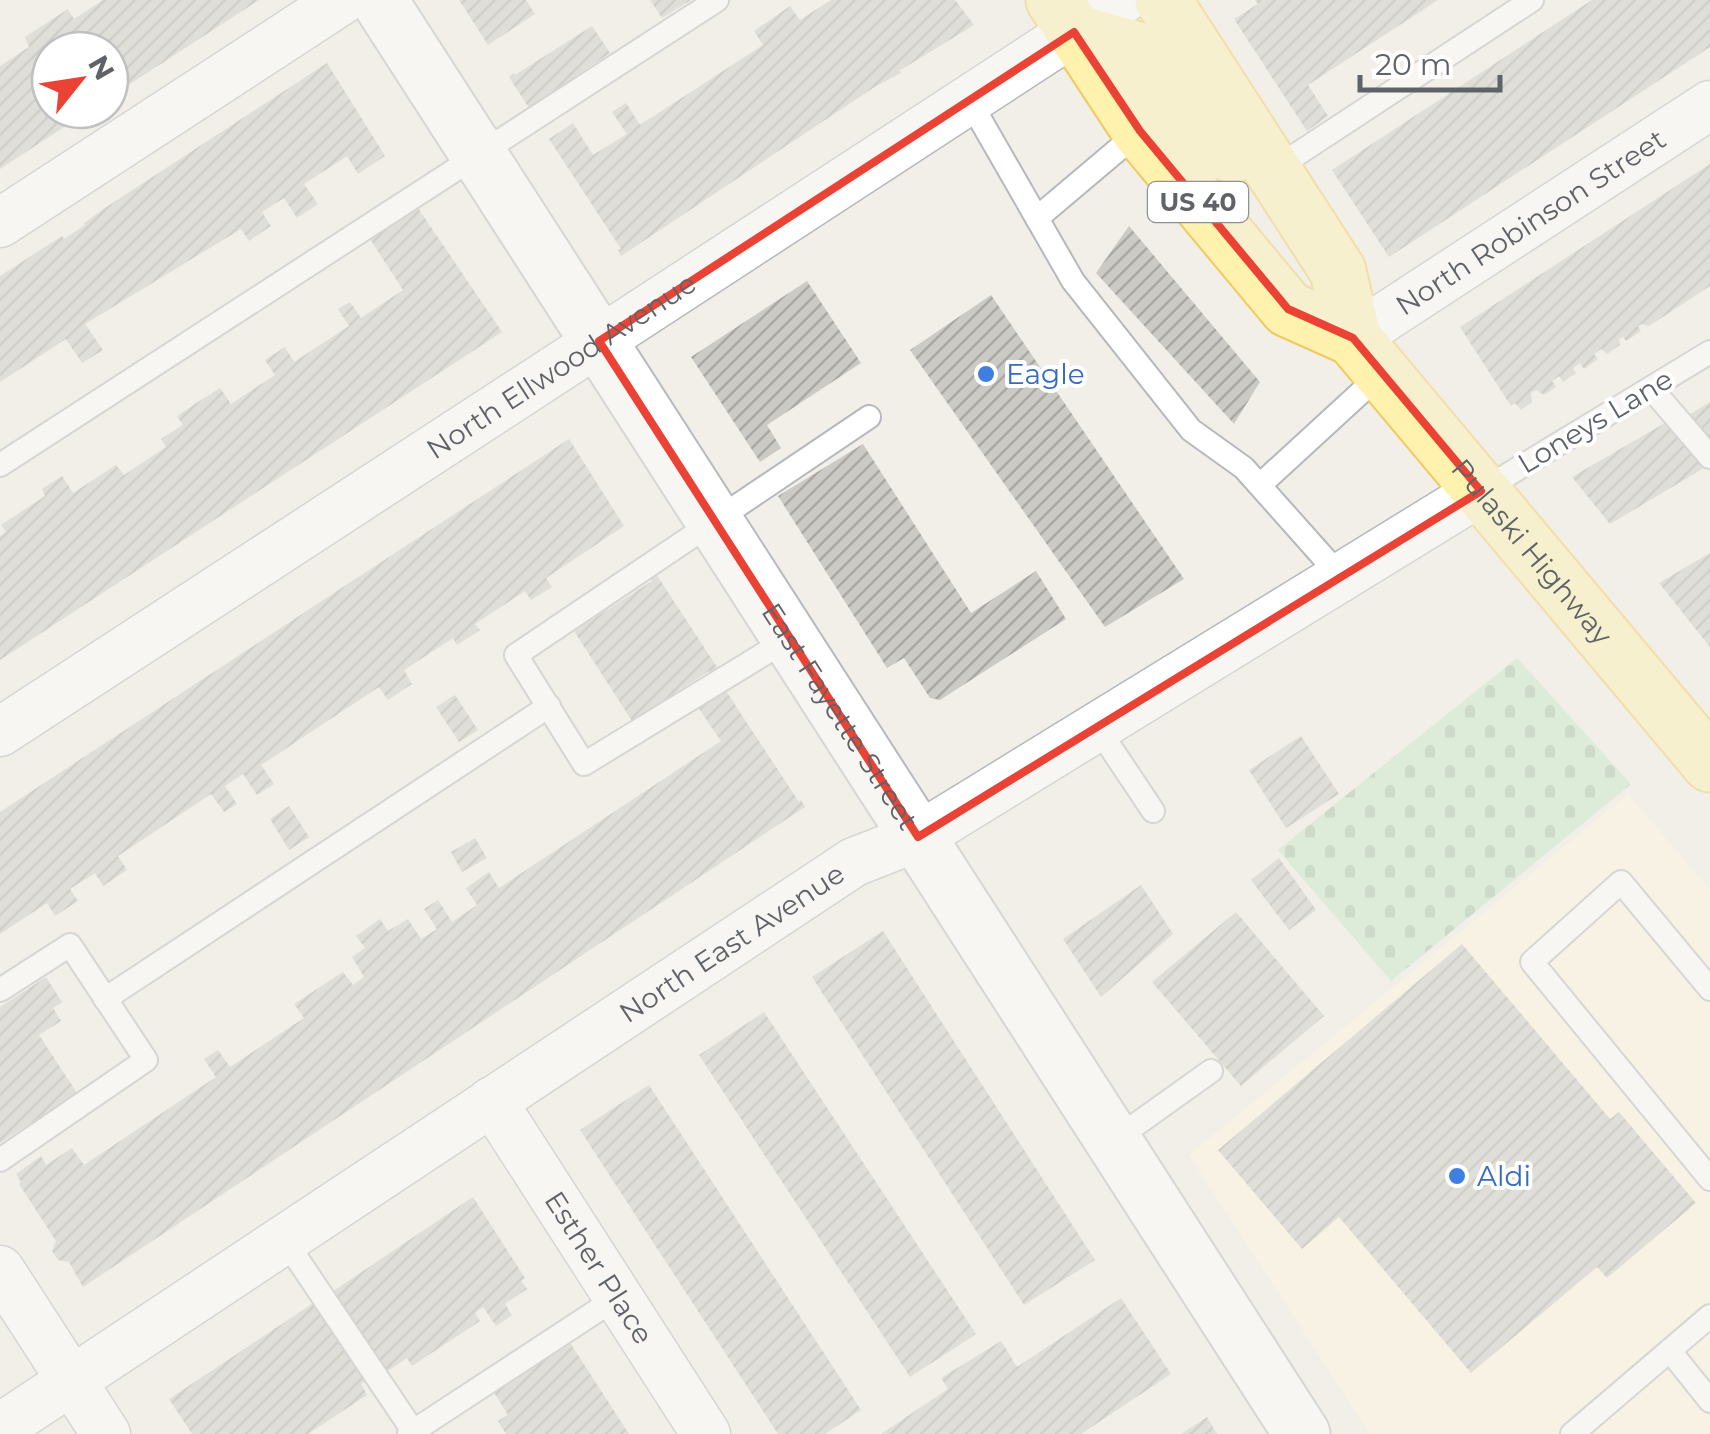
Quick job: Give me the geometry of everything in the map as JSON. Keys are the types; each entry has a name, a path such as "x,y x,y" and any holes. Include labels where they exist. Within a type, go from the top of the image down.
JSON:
{"main road":[{"name":"East Fayette Street","path":"379,0 1302,1434"},
{"name":"Pulaski Highway","path":"1163,0 1338,271 1368,356"},
{"name":"Pulaski Highway","path":"1058,10 1140,131 1288,309 1368,356 1480,491 1699,733"},
{"path":"1058,10 1145,52 1221,151 1273,170"}],"street":[{"path":"0,223 342,0"},
{"name":"North Ellwood Avenue","path":"0,732 969,100 1058,10 1122,0"},
{"name":"North Robinson Street","path":"1368,356 1710,105"},
{"name":"North East Avenue","path":"0,1428 854,862 918,837 1480,491"},
{"name":"Esther Place","path":"492,1101 706,1434"},
{"path":"0,1270 106,1434"}],"lane":[{"path":"0,465 717,0"},
{"path":"1273,170 1532,0"},
{"path":"969,100 1074,282 1191,430 1244,468 1342,577"},
{"path":"1037,218 1140,131"},
{"name":"Loneys Lane","path":"1480,491 1710,352"},
{"path":"1260,485 1368,356"},
{"path":"1651,388 1710,456"},
{"path":"790,638 584,764 516,655 869,417"},
{"path":"105,999 549,706"},
{"path":"1096,727 1153,812"},
{"path":"1710,988 1621,882 1532,962 1710,1179"},
{"path":"0,990 70,945 146,1060 0,1160"},
{"path":"1114,1141 1211,1071"},
{"path":"284,1240 412,1433 618,1298"},
{"path":"1572,1434 1710,1316"},
{"path":"1670,1351 1710,1401"}],"highlighted area":[{"path":"1074,32 1140,131 1288,309 1353,338 1481,491 918,837 599,341"}],"shaded area":[{"path":"1628,794 1710,890 1710,1434 1370,1434 1189,1155"}],"green space":[{"path":"1517,658 1631,784 1391,981 1278,850"}],"building":[{"path":"103,0 259,0 130,84 130,30 36,30 68,9 74,19"},
{"path":"459,0 526,0 535,14 488,45"},
{"path":"650,0 691,0 662,18"},
{"path":"831,0 955,0 974,25 621,256 621,249 549,139 573,123 593,155 627,134 612,112 626,103 640,125 763,45 754,31 790,6 800,20"},
{"path":"1255,0 1438,0 1308,85 1328,116 1307,131 1234,19 1258,4"},
{"path":"1592,0 1710,0 1710,47 1389,257 1332,170"},
{"path":"592,26 610,53 529,108 509,77"},
{"path":"30,34 30,130 59,130 0,169 0,66 29,47 25,37"},
{"path":"327,63 385,156 358,174 347,156 304,184 318,204 297,218 284,198 262,212 271,226 249,241 241,229 85,324 103,350 82,363 66,339 0,382 0,276 62,236 64,239"},
{"path":"1710,164 1710,286 1649,326 1638,326 1641,331 1626,341 1623,337 1619,339 1620,345 1607,354 1601,349 1594,354 1598,359 1584,369 1580,363 1573,368 1576,373 1563,382 1559,376 1552,381 1556,387 1544,395 1536,390 1531,393 1532,402 1521,410 1515,403 1511,406 1460,327"},
{"path":"418,208 502,332 0,660 0,536 6,532 1,525 45,496 42,489 62,476 73,493 116,465 124,475 166,447 161,439 183,425 177,416 198,402 220,388 231,404 275,375 265,360 285,347 294,362 349,326 338,309 350,302 361,318 403,290 370,239"},
{"name":"Eagle","path":"1129,226 1260,382 1234,424 1096,273"},
{"path":"807,281 861,363 767,425 781,448 760,462 691,357"},
{"path":"991,295 1184,579 1105,627 910,350"},
{"path":"1710,402 1710,442 1687,416"},
{"path":"1665,423 1704,468 1610,524 1572,477"},
{"path":"569,439 624,526 546,578 552,587 531,600 525,591 475,624 480,630 457,645 453,638 404,670 412,684 388,700 379,687 261,765 274,784 257,795 243,774 225,786 237,804 224,812 211,794 118,856 127,870 103,886 95,873 70,889 78,901 55,916 47,903 0,934 0,812"},
{"path":"863,444 971,613 1036,571 1066,619 940,700 930,698 904,658 887,668 778,496"},
{"path":"1710,553 1710,647 1659,583"},
{"path":"656,574 719,670 711,675 709,671 632,721 574,631 652,581 650,578"},
{"path":"726,691 805,807 83,1287 69,1262 58,1260 52,1251 56,1241 16,1174 41,1156 46,1165 72,1148 84,1165 216,1077 204,1059 218,1050 230,1067 304,1018 294,1004 343,972 353,985 364,977 352,957 365,948 356,936 380,919 388,931 408,919 421,939 437,929 424,909 438,900 452,922 477,905 466,888 489,872 499,888 721,741 699,709"},
{"path":"455,695 478,730 459,742 436,707"},
{"path":"1301,736 1339,794 1286,828 1249,770"},
{"path":"289,806 309,837 289,850 270,819"},
{"path":"475,838 487,858 462,872 451,852"},
{"path":"1279,858 1316,910 1289,930 1251,880"},
{"path":"1141,885 1173,934 1101,997 1063,939"},
{"path":"1236,912 1324,1016 1241,1086 1152,982"},
{"path":"883,931 1095,1260 1024,1305 812,977"},
{"name":"Aldi","path":"1462,944 1610,1119 1619,1112 1696,1203 1607,1278 1597,1267 1471,1373 1339,1217 1302,1249 1218,1150"},
{"path":"46,977 62,1002 53,1008 61,1021 39,1035 77,1093 0,1143 0,1007"},
{"path":"764,1012 976,1334 910,1377 699,1055"},
{"path":"649,1085 861,1410 825,1434 778,1434 580,1130"},
{"path":"473,1197 525,1278 521,1281 527,1289 505,1304 512,1315 496,1326 483,1307 475,1313 480,1321 412,1366 407,1358 382,1375 329,1294"},
{"path":"1121,1298 1171,1374 1081,1434 881,1434 948,1389 941,1378 1001,1341 1017,1367"},
{"path":"315,1302 365,1382 361,1384 367,1395 308,1434 192,1434 169,1399"},
{"path":"567,1338 629,1434 506,1434 498,1421 508,1415 493,1391"},
{"path":"1207,1417 1217,1434 1181,1434"}],"place":[{"name":"Eagle","path":"986,374"},
{"name":"Aldi","path":"1457,1176"}]}
